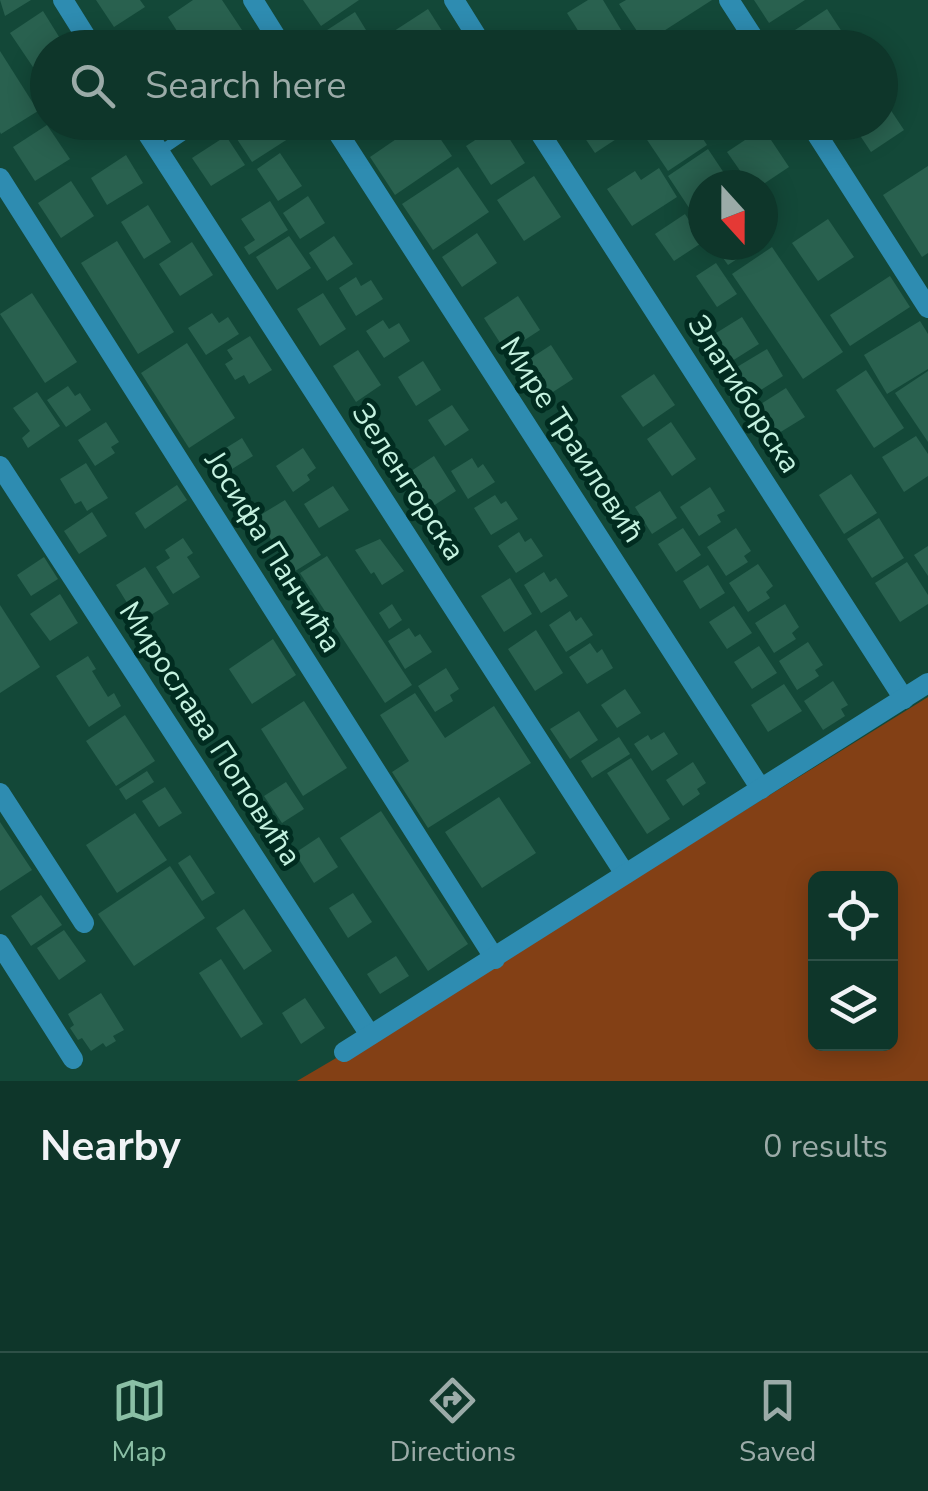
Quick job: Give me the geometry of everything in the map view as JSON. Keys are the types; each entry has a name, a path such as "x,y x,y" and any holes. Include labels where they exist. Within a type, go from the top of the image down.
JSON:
{"street":[{"path":"63,0 82,30"},
{"path":"252,0 271,30"},
{"path":"454,0 473,30"},
{"path":"730,0 749,30"},
{"name":"Зеленгорска","path":"151,140 626,874"},
{"name":"Мире Траиловић","path":"343,140 762,789"},
{"name":"Златиборска","path":"545,140 904,699"},
{"path":"821,140 928,308"},
{"name":"Јосифа Панчића","path":"0,178 495,958"},
{"name":"Мирослава Поповића","path":"0,466 370,1035"},
{"path":"344,1052 928,683"},
{"path":"0,793 84,924"},
{"path":"0,944 73,1059"}],"lane":[{"path":"159,152 177,140"}],"shaded area":[{"path":"928,697 928,1081 297,1081 510,956"}],"building":[{"path":"0,0 31,0 5,16"},
{"path":"96,0 140,0 145,7 114,27"},
{"path":"193,0 222,0 242,30 176,30 168,17"},
{"path":"303,0 359,0 321,26"},
{"path":"588,0 603,0 621,30 578,30 567,13"},
{"path":"626,0 712,0 665,30 636,30 619,4"},
{"path":"754,0 805,0 769,23"},
{"path":"428,9 441,30 396,30"},
{"path":"827,9 841,30 795,30"},
{"path":"43,11 55,30 30,30 30,63 10,33"},
{"path":"355,12 366,30 327,30"},
{"path":"0,51 30,98 30,116 0,132"},
{"path":"30,136 30,140 57,140 70,159 35,181 13,147"},
{"path":"220,140 229,140 245,165 211,186 192,158"},
{"path":"238,140 286,140 252,162"},
{"path":"395,140 441,140 452,156 395,195 370,157"},
{"path":"475,140 510,140 525,163 491,185 466,146"},
{"path":"586,140 615,140 595,153"},
{"path":"647,140 704,140 707,145 668,171"},
{"path":"745,140 771,140 789,167 778,174 778,170 740,170 727,152"},
{"path":"863,140 889,140 871,152"},
{"path":"708,149 722,170 688,170 688,206 668,176"},
{"path":"280,153 302,186 278,201 257,169"},
{"path":"126,155 143,183 107,205 91,178"},
{"path":"928,166 928,253 922,257 883,195"},
{"path":"458,167 489,212 433,250 402,204"},
{"path":"659,168 677,197 632,226 607,189 635,171 641,180"},
{"path":"534,176 561,217 524,241 497,200"},
{"path":"71,181 94,216 61,238 38,203"},
{"path":"308,196 325,223 300,239 283,213"},
{"path":"270,201 288,230 249,255 244,247 255,240 241,219"},
{"path":"148,205 171,242 144,259 121,222"},
{"path":"685,214 688,252 674,261 655,234"},
{"path":"828,219 854,257 818,281 792,243"},
{"path":"477,233 497,263 462,287 442,257"},
{"path":"289,236 311,268 277,290 256,257"},
{"path":"334,236 353,264 327,281 309,253"},
{"path":"117,241 174,332 138,354 81,263"},
{"path":"192,242 213,275 180,296 159,264"},
{"path":"778,256 843,352 803,379 732,274 753,260 778,260"},
{"path":"716,263 737,294 717,307 696,276"},
{"path":"890,276 910,307 850,346 830,315"},
{"path":"356,277 361,286 371,280 383,299 356,316 339,288"},
{"path":"32,293 77,362 45,383 0,314"},
{"path":"323,293 346,329 320,346 297,309"},
{"path":"518,296 540,330 506,352 484,318"},
{"path":"212,313 219,323 228,317 239,334 206,355 188,328"},
{"path":"742,317 759,344 732,361 724,348 717,352 708,338"},
{"path":"383,320 389,329 399,323 410,341 384,358 366,331"},
{"path":"920,321 928,334 928,369 887,394 864,355"},
{"path":"250,336 272,370 249,384 244,375 235,380 225,364 233,359 227,350"},
{"path":"187,343 235,418 189,448 141,373"},
{"path":"551,345 573,379 539,401 517,367"},
{"path":"767,349 783,376 756,393 748,381 742,385 732,370"},
{"path":"358,350 381,385 356,402 333,366"},
{"path":"423,361 441,390 416,406 398,377"},
{"path":"866,370 904,428 874,448 836,390"},
{"path":"928,371 928,442 895,393"},
{"path":"654,374 675,405 643,427 621,396"},
{"path":"68,386 75,396 80,393 91,410 66,427 47,400"},
{"path":"786,388 805,417 766,441 748,412"},
{"path":"37,392 60,426 28,448 22,438 30,431 13,408"},
{"path":"452,405 469,430 445,446 428,420"},
{"path":"106,422 119,442 111,447 115,453 95,466 78,440"},
{"path":"671,422 696,459 672,476 647,439"},
{"path":"916,436 928,454 928,476 904,492 882,457"},
{"path":"242,438 253,456 224,474 213,456"},
{"path":"303,448 316,468 307,475 310,480 293,492 276,466"},
{"path":"434,456 456,491 427,510 405,475"},
{"path":"472,458 478,468 483,464 495,482 468,499 451,471"},
{"path":"86,463 108,498 87,511 81,501 75,504 60,479"},
{"path":"851,474 877,513 844,534 819,495"},
{"path":"177,485 187,500 145,529 135,513"},
{"path":"333,486 349,510 319,528 304,504"},
{"path":"710,487 725,511 717,515 721,522 699,536 680,507"},
{"path":"660,491 677,518 652,534 635,507"},
{"path":"495,495 501,504 506,501 518,519 491,535 474,508"},
{"path":"285,500 321,555 292,573 257,517"},
{"path":"92,512 107,536 79,554 64,531"},
{"path":"879,518 904,558 872,578 847,539"},
{"path":"683,528 701,555 676,572 658,544"},
{"path":"736,528 751,551 744,556 748,562 726,576 707,547"},
{"path":"519,532 525,542 531,538 543,556 516,573 498,546"},
{"path":"183,538 193,553 187,557 200,577 173,594 156,567 170,558 165,550"},
{"path":"380,539 404,571 382,585 355,550"},
{"path":"928,546 928,576 914,555"},
{"path":"327,556 412,685 385,703 300,573"},
{"path":"44,557 58,579 31,596 17,575"},
{"path":"907,562 928,595 928,604 900,622 875,583"},
{"path":"758,564 773,586 766,592 770,598 748,612 729,583"},
{"path":"708,565 725,593 700,609 683,581"},
{"path":"145,567 169,604 139,622 116,585"},
{"path":"544,572 550,582 556,578 568,596 541,613 524,585"},
{"path":"510,578 532,614 504,632 481,596"},
{"path":"60,594 78,623 50,641 30,614"},
{"path":"392,604 402,620 389,629 379,613"},
{"path":"785,604 799,627 792,633 796,639 774,653 755,623"},
{"path":"0,605 40,667 0,693"},
{"path":"734,606 752,633 727,649 709,622"},
{"path":"570,611 576,621 581,617 593,635 566,652 549,625"},
{"path":"409,628 415,637 420,634 432,652 405,669 388,641"},
{"path":"536,630 563,673 535,691 508,649"},
{"path":"273,639 296,675 252,704 229,669"},
{"path":"808,642 823,665 815,670 819,676 797,690 779,661"},
{"path":"590,643 597,653 602,649 613,668 587,684 569,657"},
{"path":"759,646 777,673 752,689 734,662"},
{"path":"88,656 108,697 114,693 121,706 89,727 56,676"},
{"path":"446,668 459,689 450,695 453,701 435,712 418,686"},
{"path":"833,681 848,705 841,709 845,716 823,730 804,701"},
{"path":"784,684 802,711 768,732 751,705"},
{"path":"625,689 641,713 617,728 601,705"},
{"path":"415,693 445,738 494,706 531,763 428,828 392,772 409,761 380,715"},
{"path":"304,701 347,768 303,796 261,729"},
{"path":"579,711 598,740 570,759 550,729"},
{"path":"125,715 155,761 116,786 86,741"},
{"path":"664,732 678,754 652,771 634,744 648,735 651,740"},
{"path":"619,737 630,754 592,778 581,761"},
{"path":"631,758 670,819 647,834 607,773"},
{"path":"693,762 706,783 697,789 700,794 683,806 666,780"},
{"path":"147,771 154,782 126,800 119,789"},
{"path":"286,782 304,809 282,823 264,796"},
{"path":"165,787 182,813 159,827 142,801"},
{"path":"499,797 536,853 482,888 445,832"},
{"path":"381,811 468,944 428,971 340,838"},
{"path":"135,813 167,860 117,893 86,845"},
{"path":"0,822 32,870 0,891"},
{"path":"319,837 338,867 314,883 295,853"},
{"path":"190,855 215,893 202,901 178,863"},
{"path":"170,866 205,918 134,966 98,914"},
{"path":"353,893 372,922 348,938 329,908"},
{"path":"41,895 62,925 31,946 11,916"},
{"path":"244,909 272,951 244,970 216,928"},
{"path":"64,930 86,961 59,980 37,948"},
{"path":"396,956 409,976 380,994 367,974"},
{"path":"221,959 263,1024 241,1038 199,973"},
{"path":"101,993 124,1030 113,1036 116,1041 91,1051 70,1028 74,1025 68,1014"},
{"path":"305,998 325,1028 301,1044 282,1013"}]}
